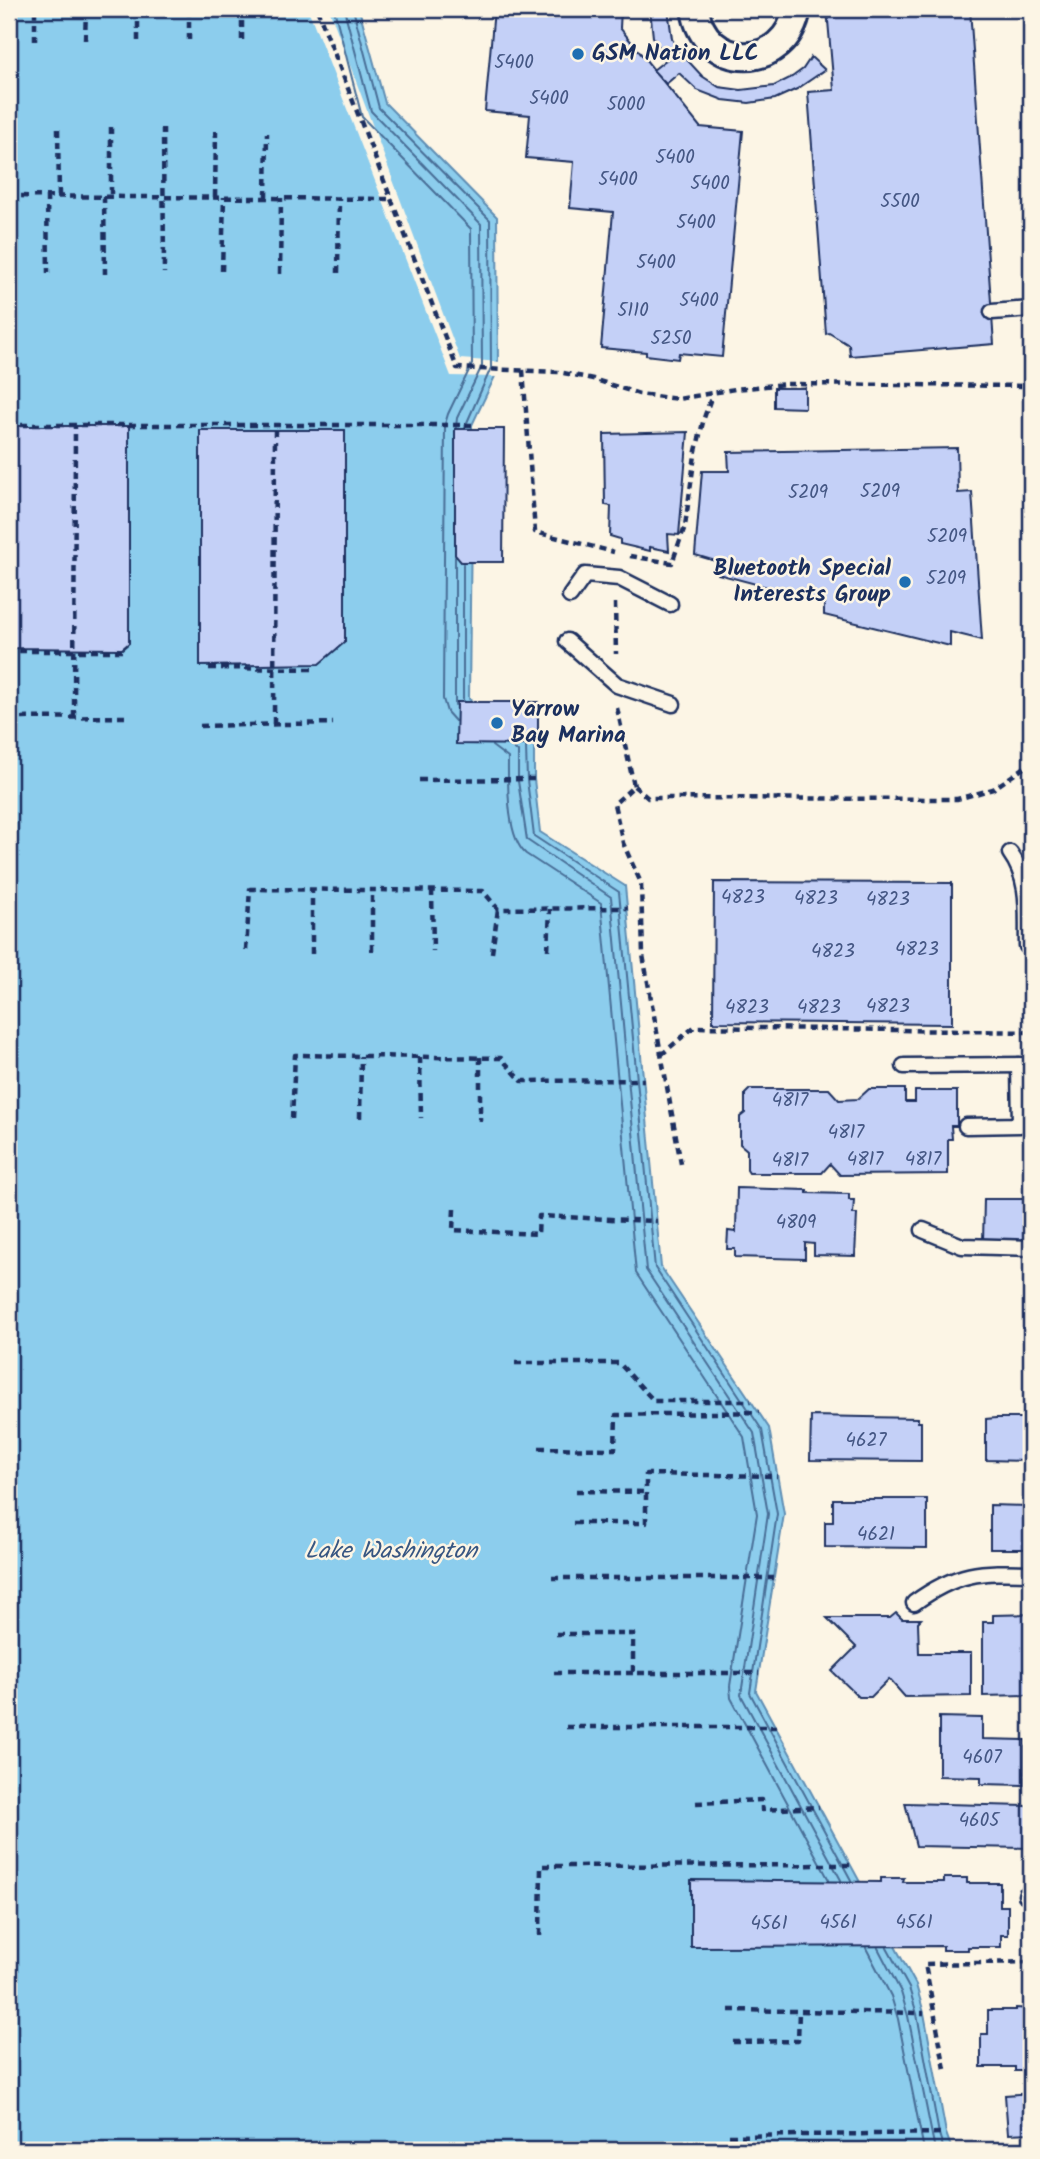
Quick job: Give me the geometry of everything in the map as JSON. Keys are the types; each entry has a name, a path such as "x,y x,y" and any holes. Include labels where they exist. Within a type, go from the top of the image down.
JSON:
{"street":[{"path":"695,9 699,27 709,41 722,51 739,57 755,56 771,50 784,40 797,9"}],"lane":[{"path":"992,312 1031,309"},
{"path":"570,596 585,575 619,578 670,604"},
{"path":"567,641 617,685 673,704"},
{"path":"1010,853 1021,869 1026,891 1027,946 1031,946"},
{"path":"904,1066 1025,1065 1020,1125 967,1126"},
{"path":"923,1230 962,1247 1031,1248"},
{"path":"914,1603 938,1586 964,1576 995,1572 1031,1573"}],"path":[{"path":"35,9 35,41"},
{"path":"85,40 86,9"},
{"path":"138,9 138,41"},
{"path":"189,9 189,40"},
{"path":"242,9 242,40"},
{"path":"317,9 457,368 559,372 593,379 639,394 678,399 786,384 1031,386"},
{"path":"111,127 111,197"},
{"path":"163,128 164,273"},
{"path":"58,129 59,196"},
{"path":"215,197 216,131"},
{"path":"266,197 267,133"},
{"path":"9,196 391,199"},
{"path":"47,196 48,273"},
{"path":"104,197 105,274"},
{"path":"222,271 223,197"},
{"path":"280,274 281,198"},
{"path":"338,273 339,198"},
{"path":"523,370 535,532 625,555 672,563 685,526 695,455 712,395"},
{"path":"9,425 472,425"},
{"path":"74,717 75,426"},
{"path":"274,724 272,669 275,426"},
{"path":"619,578 615,596 617,713 634,786 648,798 957,800 993,789 1031,763"},
{"path":"19,650 122,650"},
{"path":"209,668 314,669"},
{"path":"10,719 128,717"},
{"path":"200,726 333,723"},
{"path":"419,780 534,779"},
{"path":"634,786 614,804 623,843 641,883 643,955 681,1164"},
{"path":"246,950 250,889 432,890 483,891 498,909 492,953"},
{"path":"312,889 312,954"},
{"path":"372,890 372,951"},
{"path":"432,890 433,951"},
{"path":"498,909 628,908"},
{"path":"548,950 550,909"},
{"path":"661,1055 694,1027 1031,1032"},
{"path":"292,1119 295,1055 501,1058 522,1081 644,1080"},
{"path":"360,1118 361,1056"},
{"path":"420,1057 421,1118"},
{"path":"480,1057 480,1121"},
{"path":"454,1209 453,1230 465,1231 538,1234 539,1216 657,1221"},
{"path":"515,1363 619,1363 654,1401 751,1401"},
{"path":"539,1448 615,1449 616,1415 759,1412"},
{"path":"573,1523 646,1523 646,1474 777,1476"},
{"path":"576,1491 646,1492"},
{"path":"552,1578 774,1578"},
{"path":"556,1634 633,1634 633,1673"},
{"path":"554,1673 759,1673"},
{"path":"566,1727 776,1727"},
{"path":"696,1803 762,1800 762,1810 820,1807"},
{"path":"540,1936 541,1866 851,1865"},
{"path":"946,2069 925,1964 1031,1962"},
{"path":"729,2010 924,2013"},
{"path":"733,2042 798,2041 799,2011"},
{"path":"729,2136 946,2133"}],"water":[{"name":"Lake Washington","path":"9,9 359,9 385,103 497,217 498,370 472,425 469,699 534,743 534,779 540,832 625,886 661,1267 769,1428 784,1514 756,1691 916,1985 924,2013 946,2133 952,2150 9,2150"}],"pier":[{"path":"308,9 329,9 460,359 501,362 499,377 451,376"}],"building":[{"path":"494,9 621,9 620,28 700,127 743,131 722,357 679,353 678,359 646,355 646,352 601,348 613,212 570,208 574,162 526,158 530,115 485,111"},
{"path":"650,9 668,9 672,39 678,50 702,76 719,87 741,90 774,86 803,69 811,57 825,70 797,89 775,99 749,103 723,100 697,90 679,73 666,84 653,70 667,59 653,37"},
{"path":"827,9 970,9 994,344 850,356 849,345 829,333 826,334 808,92 834,90"},
{"path":"774,388 805,388 805,408 774,407"},
{"path":"13,426 129,426 129,643 122,649 10,648"},
{"path":"455,429 504,429 503,562 461,562 455,555"},
{"path":"200,430 345,430 345,642 319,664 200,666"},
{"path":"688,432 679,535 668,534 669,551 650,547 650,551 620,544 620,539 610,536 611,506 605,505 604,434"},
{"path":"957,448 958,493 972,492 982,640 950,632 950,646 824,615 824,602 718,574 719,562 695,555 702,471 729,471 728,452"},
{"name":"Yarrow Bay Marina","path":"457,702 538,702 538,745 456,744"},
{"path":"714,882 952,883 952,1024 713,1022"},
{"path":"750,1089 829,1089 839,1100 858,1099 869,1089 905,1089 905,1102 915,1102 915,1091 957,1091 957,1126 951,1126 952,1139 948,1139 948,1174 840,1175 830,1164 822,1173 749,1173 747,1150 740,1144 740,1117 745,1113 745,1094"},
{"path":"737,1188 849,1194 849,1200 854,1200 853,1214 857,1214 855,1256 814,1255 814,1244 805,1243 805,1259 735,1257 735,1249 727,1249 728,1231 736,1232"},
{"path":"984,1199 1031,1199 1031,1243 983,1242"},
{"path":"811,1416 918,1418 918,1422 921,1422 921,1461 810,1460"},
{"path":"1031,1418 1031,1461 986,1460 986,1419"},
{"path":"833,1499 927,1499 927,1548 825,1547 825,1522 833,1522"},
{"path":"990,1505 1031,1506 1031,1549 990,1549"},
{"path":"896,1613 902,1619 921,1619 918,1622 919,1653 971,1653 971,1696 905,1697 889,1679 871,1697 859,1697 832,1671 856,1647 827,1618 890,1618"},
{"path":"1031,1614 1031,1695 983,1696 983,1622 993,1622 993,1615"},
{"path":"939,1717 982,1718 982,1739 1025,1740 1024,1785 981,1784 981,1777 939,1776"},
{"path":"905,1803 1031,1806 1031,1848 916,1846"},
{"path":"881,1878 904,1878 903,1882 944,1882 944,1878 967,1878 967,1883 1000,1883 1000,1906 1008,1906 1008,1935 1001,1935 1001,1947 968,1947 968,1950 943,1950 943,1946 691,1947 691,1880 881,1882"},
{"path":"1031,2009 1030,2071 1015,2071 1015,2067 981,2067 981,2034 988,2034 988,2010"},
{"path":"1031,2093 1031,2133 1008,2134 1005,2095"}],"place":[{"name":"GSM Nation LLC","path":"578,54"},
{"name":"Bluetooth Special Interests Group","path":"905,582"},
{"name":"Yarrow Bay Marina","path":"497,723"}]}
